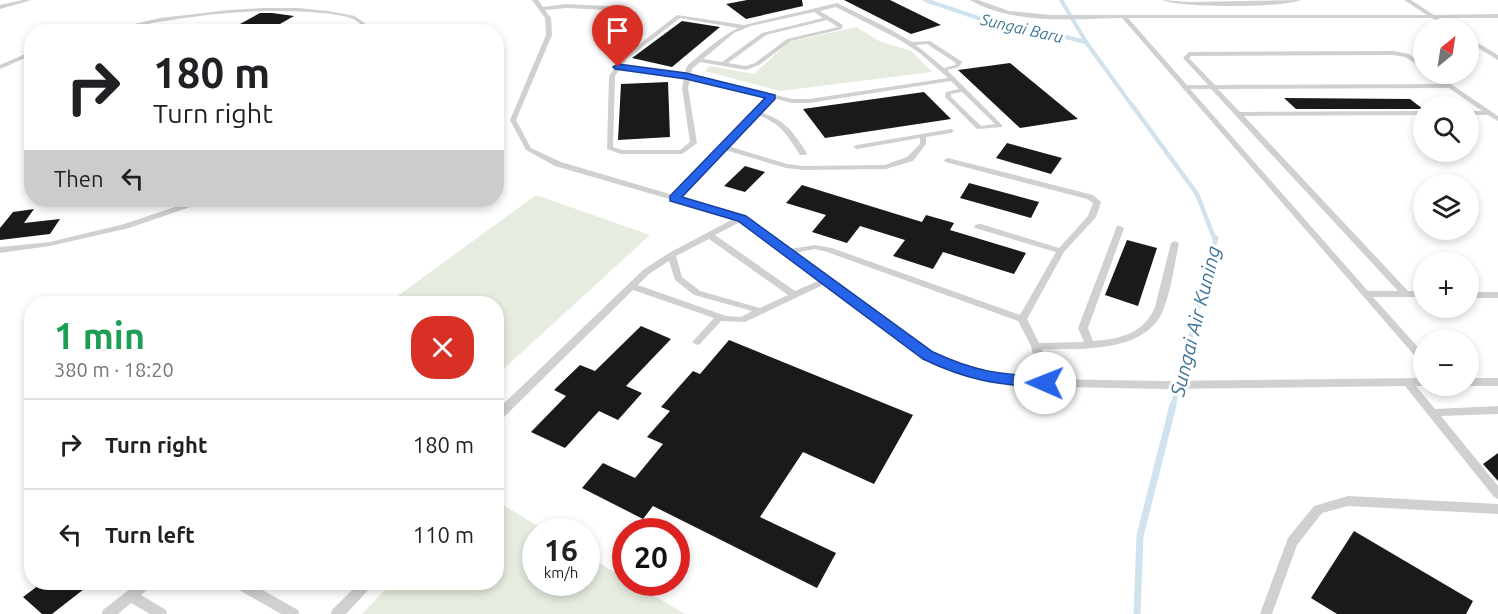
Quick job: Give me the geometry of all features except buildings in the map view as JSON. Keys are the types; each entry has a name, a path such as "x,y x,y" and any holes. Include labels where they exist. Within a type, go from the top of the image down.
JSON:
{"lane":[{"path":"0,7 29,0"},
{"path":"535,0 548,18 549,35 513,120 528,149 558,164 742,218 928,355 959,370 991,378 1045,383 1161,385 1413,382"},
{"path":"972,0 1008,13 1052,16 1498,16"},
{"path":"1165,0 1189,4 1264,1 1286,3 1298,0"},
{"path":"1202,0 1213,4"},
{"path":"1238,0 1247,3"},
{"path":"1407,0 1436,18"},
{"path":"1264,1 1280,16"},
{"path":"129,24 203,9 277,3 331,9 355,18 363,24"},
{"path":"744,27 679,16 626,58 612,76 609,148 621,152 682,152 694,143 685,88 689,68 732,32 838,3 911,44 963,90 1000,126 979,128 948,97 948,93 952,91 963,90"},
{"path":"542,9 566,6 628,9"},
{"path":"698,60 722,65 752,67 789,40 840,28 841,26 815,10"},
{"path":"1124,17 1413,349"},
{"path":"722,65 764,34 828,18"},
{"path":"911,44 928,42 959,62 957,66 941,70"},
{"path":"1479,46 1498,58"},
{"path":"1406,294 1186,58 1189,54 1393,53 1413,60"},
{"path":"0,67 24,56"},
{"path":"618,67 686,76 792,101 809,101 951,79"},
{"path":"1448,84 1498,119"},
{"path":"1185,87 1451,86"},
{"path":"674,198 771,97"},
{"path":"756,113 775,118 783,124 803,153"},
{"path":"1238,114 1413,113"},
{"path":"1479,113 1489,113"},
{"path":"857,147 951,132"},
{"path":"724,147 786,166 804,168 886,167 910,159 923,144 923,137"},
{"path":"948,160 1090,197 1097,202 1092,217 1061,251 1022,319"},
{"path":"0,250 50,244 126,226 182,207"},
{"path":"504,410 646,272 672,255 742,218"},
{"path":"978,226 1061,251"},
{"path":"1089,344 1083,328 1120,228"},
{"path":"709,235 794,295"},
{"path":"1036,346 1114,342 1146,329 1155,316 1175,243"},
{"path":"787,252 814,248 829,250 1022,319 1036,346 1045,383"},
{"path":"672,255 678,278 697,293 762,311"},
{"path":"631,286 719,318 742,320 826,280"},
{"path":"1364,294 1413,294"},
{"path":"1479,295 1498,295"},
{"path":"697,342 719,318"},
{"path":"1407,382 1498,494"},
{"path":"1479,382 1498,382"},
{"path":"1432,413 1498,410"},
{"path":"1266,614 1292,542 1318,509 1348,501 1498,508"},
{"path":"108,614 138,590"},
{"path":"250,590 293,614"},
{"path":"337,614 360,590"},
{"path":"131,596 161,614"}],"shaded area":[{"path":"856,27 881,42 911,51 932,72 780,91 705,71 710,66 754,74 789,42"},
{"path":"536,195 650,235 504,369 504,296 398,296"},
{"path":"504,505 525,518 522,518 522,596 600,596 600,563 612,571 612,596 655,596 685,614 362,614 385,590 504,590"}],"waterway":[{"name":"Sungai Baru","path":"925,0 990,22 1051,33 1085,42"},
{"name":"Sungai Air Kuning","path":"1061,0 1086,42 1133,107"},
{"name":"Sungai Air Kuning","path":"1132,105 1197,194 1215,240"},
{"name":"Sungai Air Kuning","path":"1173,406 1216,238"},
{"name":"Sungai Air Kuning","path":"1137,614 1140,536 1173,405"}],"route":[{"path":"618,67 686,76 771,97 674,198 742,218 928,355 959,370 991,378 1045,383"}]}
